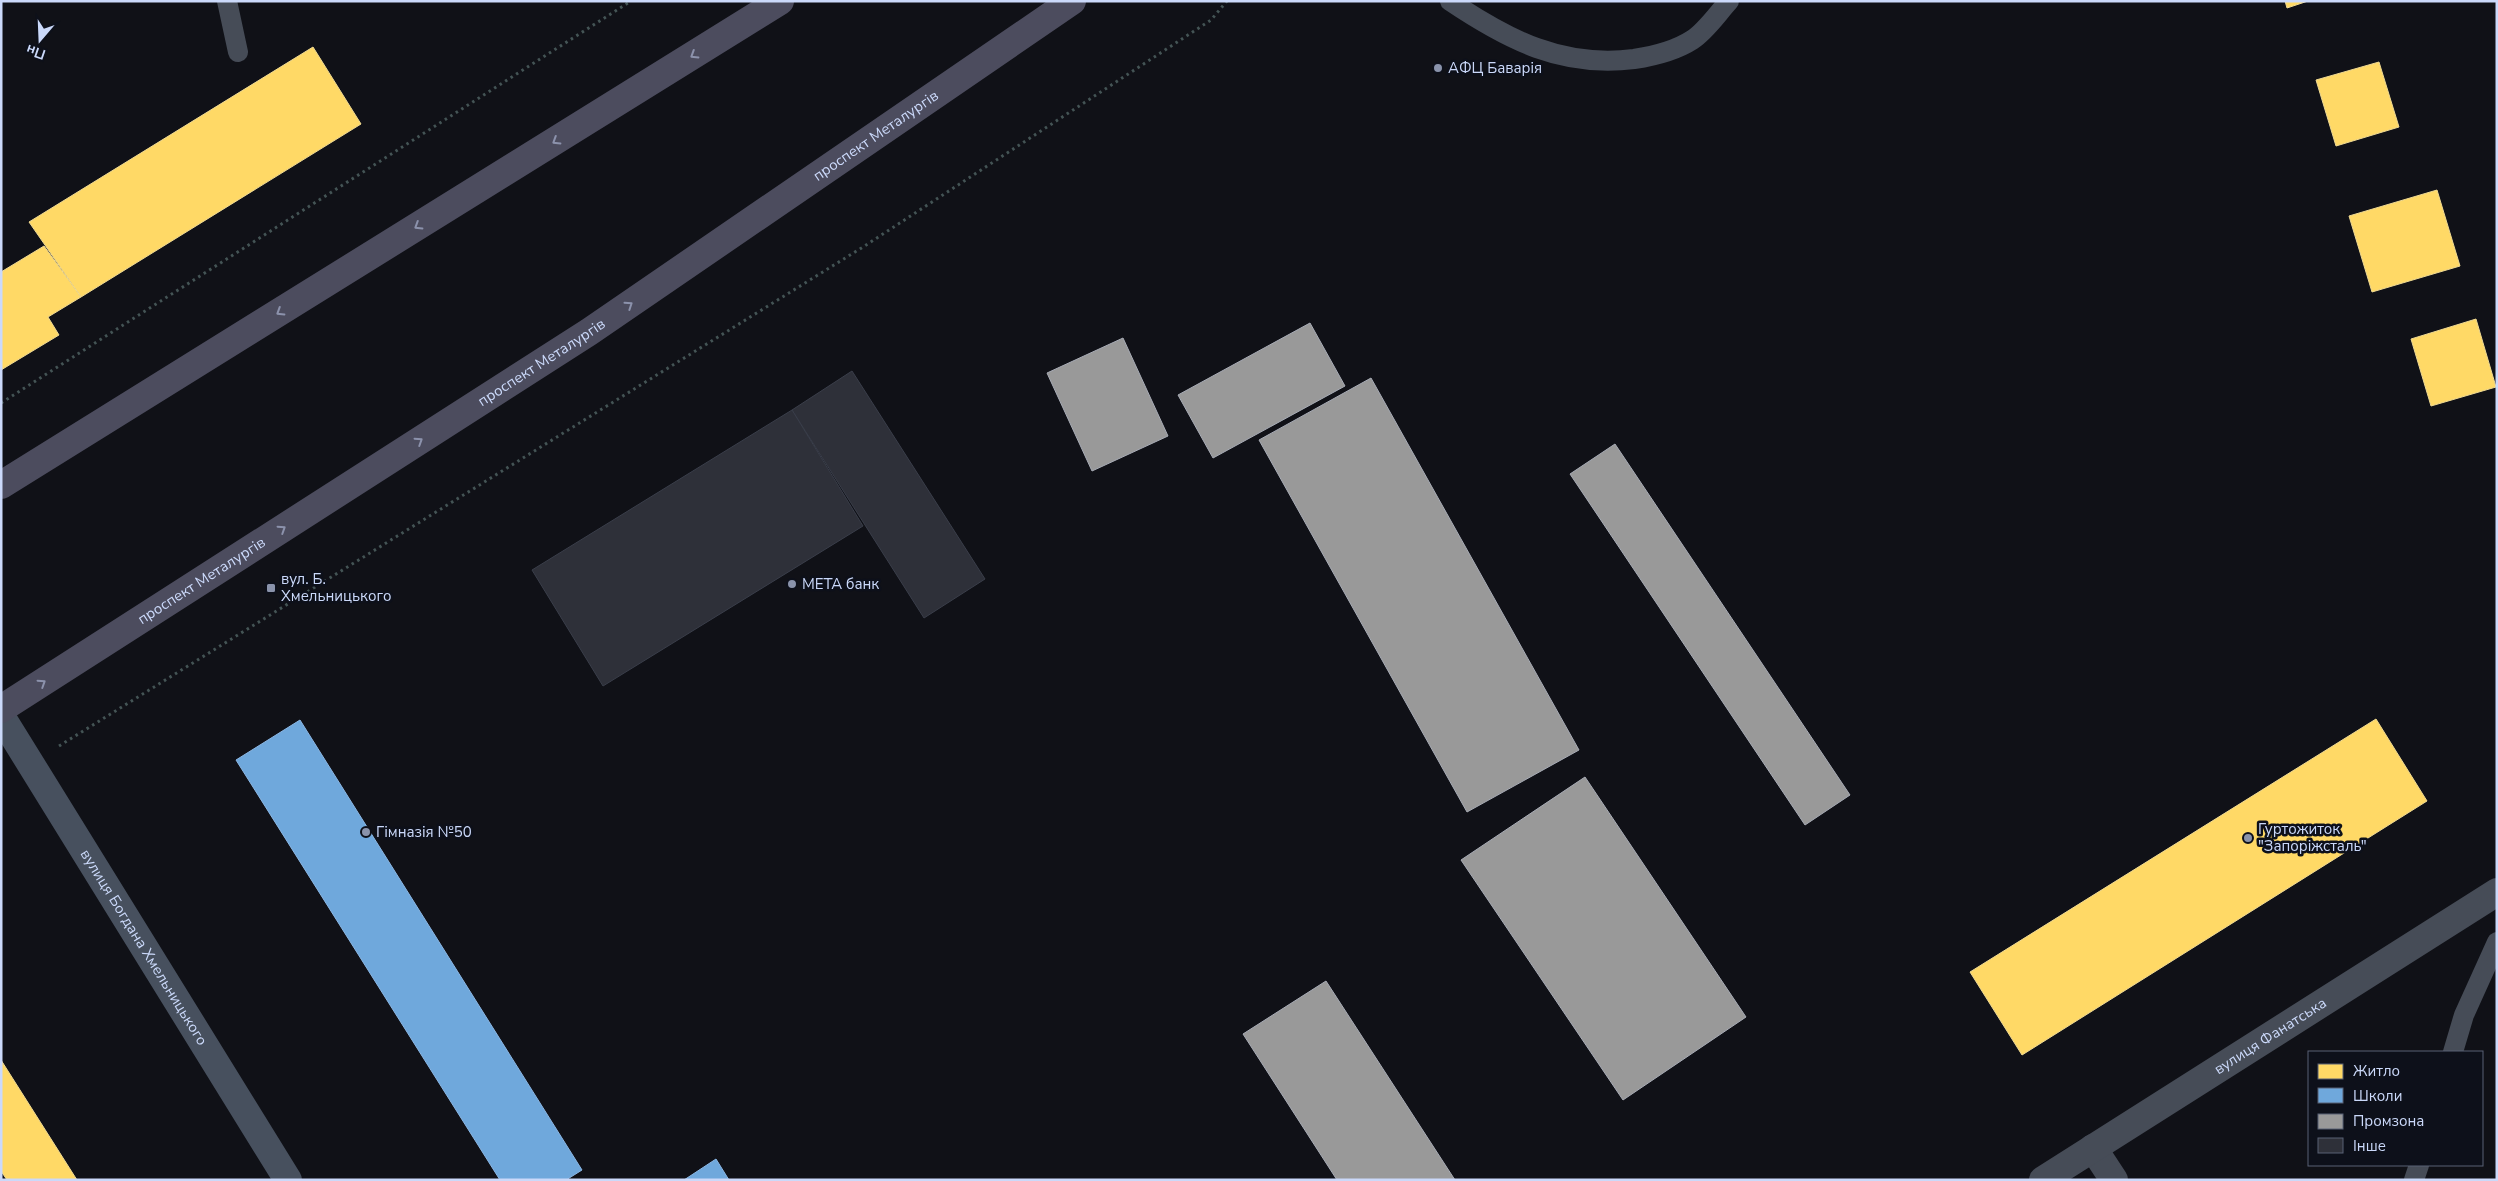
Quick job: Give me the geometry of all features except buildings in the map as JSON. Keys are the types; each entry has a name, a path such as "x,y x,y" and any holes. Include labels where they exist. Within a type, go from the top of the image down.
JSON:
{"main road":[{"path":"1,485 780,1"},
{"name":"проспект Металургів","path":"1,709 590,332 1072,1"},
{"name":"вулиця Богдана Хмельницького","path":"1,716 288,1180"}],"street":[{"name":"вулиця Фанатська","path":"2042,1180 2497,892"},
{"path":"2093,1148 2114,1180"}],"lane":[{"path":"227,1 238,52"},
{"path":"1450,1 1486,25 1528,46 1576,59 1614,61 1670,51 1693,40 1729,1"},
{"path":"2452,1051 2464,1015 2497,942"},
{"path":"2414,1180 2419,1166"}],"path":[{"path":"1,403 631,1"},
{"path":"31,764 863,247 1211,20 1227,1"}],"place":[{"name":"АФЦ Баварiя","path":"1438,68"},
{"name":"МЕТА банк","path":"792,584"},
{"name":"вул. Б. Хмельницького","path":"271,588"},
{"name":"Гімназія №50","path":"366,832"},
{"name":"Гуртожиток \"Запоріжсталь\"","path":"2248,838"}]}
